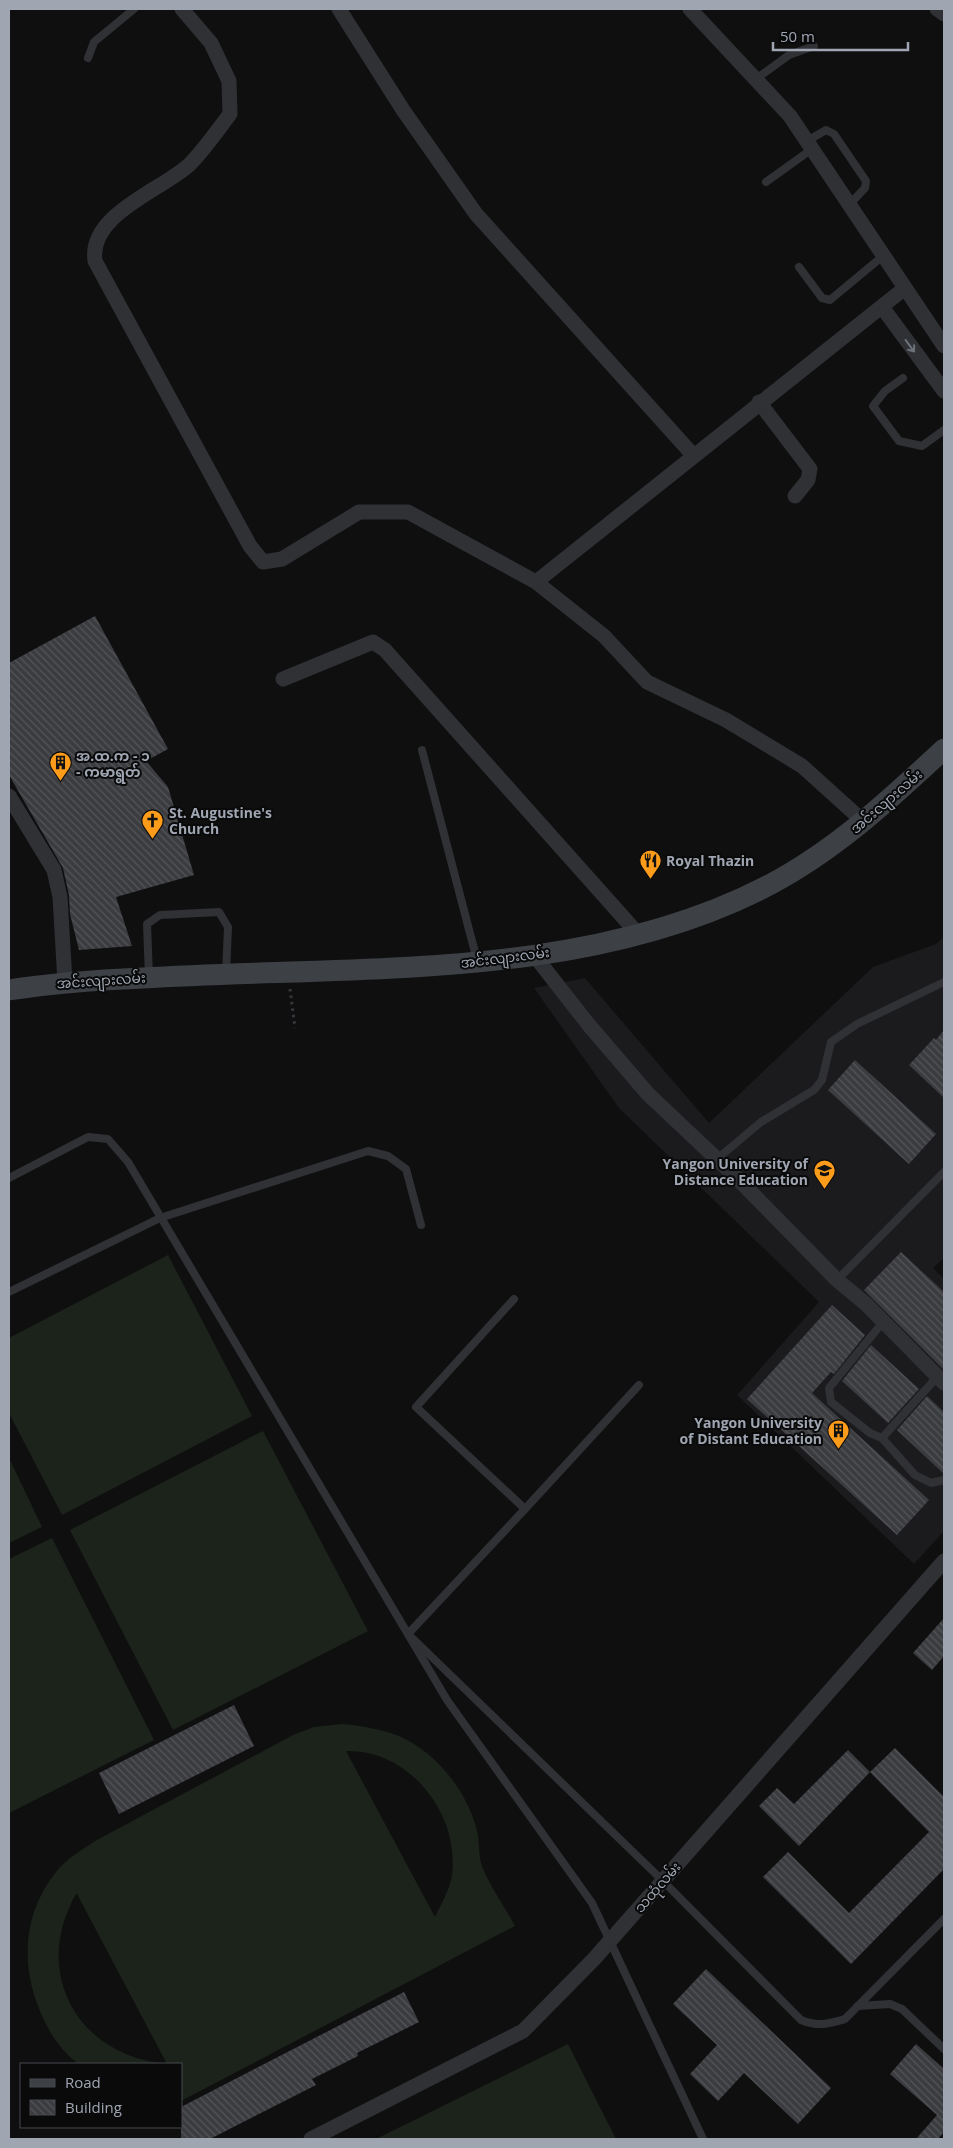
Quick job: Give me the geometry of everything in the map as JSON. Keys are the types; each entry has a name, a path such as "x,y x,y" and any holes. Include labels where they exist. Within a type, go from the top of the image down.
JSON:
{"main road":[{"name":"အင်းလျားလမ်း","path":"9,990 65,982 477,962 534,955 639,935 706,913 770,885 814,859 864,822 944,749"}],"street":[{"path":"182,9 211,43 229,81 230,114 188,165 103,226 93,250 95,261 250,546 263,562 282,559 359,512 408,512 536,582 604,636 648,682 726,720 802,766 864,822"},
{"path":"339,9 403,110 476,214 693,455"},
{"path":"690,9 790,116 944,346"},
{"path":"937,9 944,14"},
{"path":"536,582 759,402 905,288"},
{"path":"882,306 944,391"},
{"path":"759,402 810,469 808,480 795,496"},
{"path":"283,679 373,642 385,650 639,935"},
{"path":"9,796 54,870 60,897 65,982"},
{"path":"534,955 588,1024 648,1094 717,1159 837,1280 884,1322 941,1380"},
{"name":"သထုံလမ်း","path":"311,2139 523,2031 609,1942 944,1561"}],"lane":[{"path":"88,58 94,42 134,9"},
{"path":"756,79 789,55 814,46"},
{"path":"766,182 826,130 834,134 866,181 865,188 849,205"},
{"path":"799,267 822,298 830,300 883,256"},
{"path":"903,378 885,391 872,406 899,441 922,446 944,430"},
{"path":"422,750 477,962"},
{"path":"149,977 147,924 160,915 218,912 228,927 226,973"},
{"path":"717,1159 761,1122 814,1090 822,1080 831,1042 857,1024 944,982"},
{"path":"9,1178 88,1136 108,1139 128,1162 447,1700 592,1903 702,2139"},
{"path":"9,1292 160,1218 368,1151 388,1156 406,1169 421,1225"},
{"path":"837,1280 944,1172"},
{"path":"514,1299 416,1407 525,1509"},
{"path":"884,1322 829,1388 831,1402 870,1433 882,1438 915,1475 931,1483 944,1480"},
{"path":"882,1438 941,1380"},
{"path":"408,1634 640,1385"},
{"path":"408,1634 663,1881 801,2020 824,2026 845,2019 944,1919"},
{"path":"858,2006 890,2004 902,2009 944,2049"}],"path":[{"path":"288,971 295,1028"}],"shaded area":[{"name":"Yangon University of Distance Education","path":"944,937 944,1258 933,1268 944,1279 944,1531 914,1564 737,1395 819,1302 619,1108 534,988 585,978 709,1123 873,967 936,944"},
{"path":"168,1255 252,1416 62,1515 9,1413 9,1338"},
{"path":"263,1431 368,1631 173,1730 70,1530"},
{"path":"9,1458 42,1527 9,1543"},
{"path":"52,1538 154,1740 9,1813 9,1559"},
{"path":"343,1724 385,1731 413,1743 426,1752 448,1775 466,1802 473,1816 477,1831 482,1866 515,1926 182,2100 182,2063 166,2063 76,1894 63,1924 59,1953 62,1980 71,2006 87,2028 109,2045 136,2058 162,2063 78,2063 73,2060 63,2050 47,2026 36,2001 31,1982 28,1963 30,1925 44,1889 60,1867 95,1841 293,1735 314,1727","holes":["346,1751 369,1753 390,1761 409,1773 426,1789 439,1808 448,1830 452,1852 452,1875 435,1917"]},
{"path":"568,2044 616,2139 376,2139"}],"building":[{"name":"အ.ထ.က - ၁ - ကမာရွတ်","path":"95,616 168,749 146,761 168,787 194,875 116,897 132,946 79,950 70,914 69,895 63,868 9,775 9,663"},
{"path":"944,1030 944,1098 909,1065"},
{"path":"855,1060 936,1134 909,1164 828,1090"},
{"path":"901,1252 944,1292 944,1370 864,1290"},
{"name":"Yangon University of Distant Education","path":"832,1305 865,1335 834,1374 831,1372 812,1393 929,1500 897,1535 747,1399"},
{"path":"871,1345 919,1389 888,1423 842,1381"},
{"path":"927,1396 944,1412 944,1474 897,1430"},
{"path":"944,1618 944,1656 932,1670 913,1653"},
{"path":"234,1705 254,1746 119,1814 99,1773"},
{"path":"895,1748 944,1797 944,1869 851,1964 763,1877 788,1852 849,1913 929,1832 870,1772"},
{"path":"848,1750 870,1772 799,1846 759,1806 777,1788 794,1804"},
{"path":"706,1969 831,2088 798,2124 744,2073 718,2101 690,2074 717,2045 673,2004"},
{"path":"404,1992 419,2022 357,2053 358,2056 312,2079 316,2085 210,2139 181,2139 182,2106"},
{"path":"916,2044 944,2069 944,2132 938,2139 916,2139 937,2115 890,2074"}],"place":[{"name":"အ.ထ.က - ၁ - ကမာရွတ်","path":"60,782"},
{"name":"St. Augustine's Church","path":"153,839"},
{"name":"Royal Thazin","path":"650,879"},
{"name":"Yangon University of Distance Education","path":"824,1190"},
{"name":"Yangon University of Distant Education","path":"838,1449"}]}
